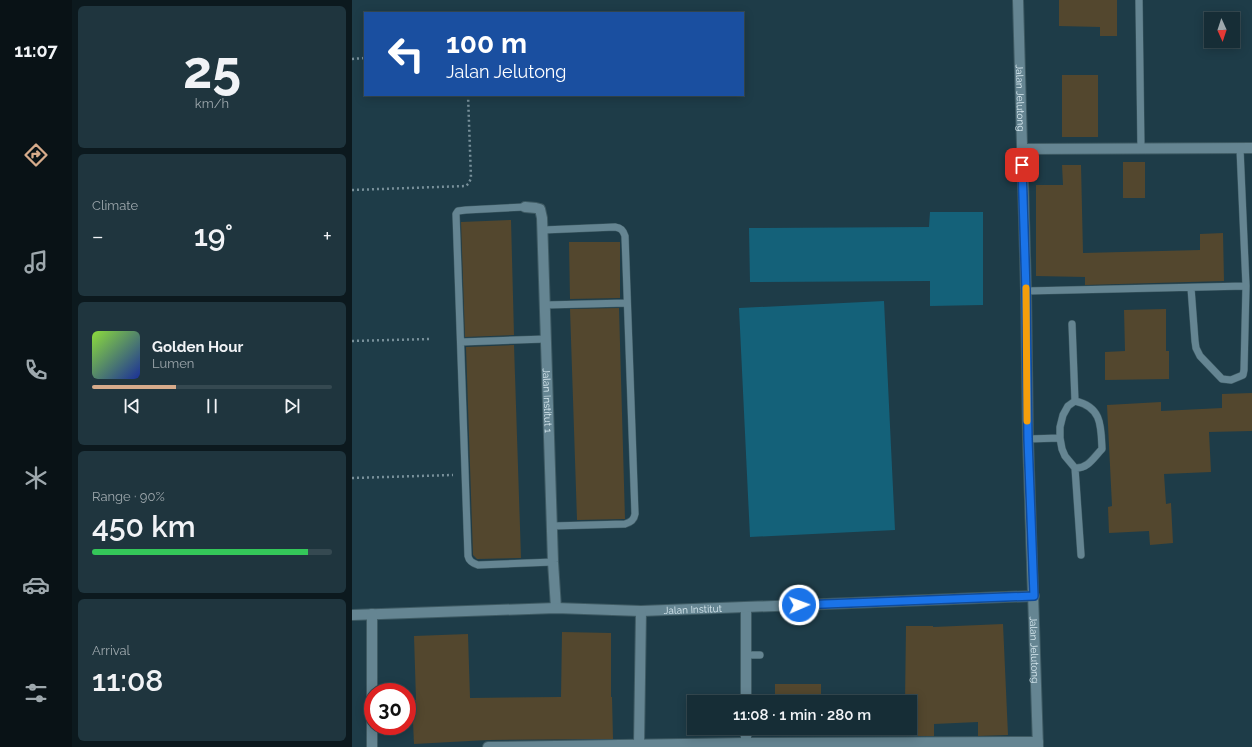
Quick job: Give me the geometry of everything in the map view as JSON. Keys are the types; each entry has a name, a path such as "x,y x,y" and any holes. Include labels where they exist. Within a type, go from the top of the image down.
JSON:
{"street":[{"name":"Jalan Jelutong","path":"1018,0 1026,291 1028,439 1038,745"},
{"path":"1022,149 1252,148"},
{"name":"Jalan Institut 1","path":"525,207 540,209 543,230 553,562 556,608"},
{"name":"Jalan Institut","path":"352,614 556,608 641,611 1034,596"},
{"path":"746,607 746,695"},
{"path":"639,745 641,611"},
{"path":"372,614 372,747"},
{"path":"746,735 746,743"},
{"path":"488,747 746,743 1038,745"}],"lane":[{"path":"1139,0 1141,149"},
{"path":"1191,288 1196,348 1200,356 1222,379 1227,381 1242,375 1244,370 1246,286 1240,149"},
{"path":"525,207 466,210 458,211 456,214 468,556 469,560 473,564 478,565 553,562"},
{"path":"543,230 615,227 620,228 624,232 635,506 634,518 625,524 552,526"},
{"path":"1026,291 1246,286"},
{"path":"545,305 628,303"},
{"path":"1072,324 1075,400"},
{"path":"461,342 546,339"},
{"path":"1075,400 1068,406 1062,415 1060,438 1065,456 1075,468 1081,555"},
{"path":"1075,400 1084,402 1097,415 1101,425 1102,449 1088,464 1082,468 1075,468"},
{"path":"1028,439 1060,438"},
{"path":"746,655 760,655"}],"path":[{"path":"352,59 364,58"},
{"path":"352,190 466,186 471,178 468,96"},
{"path":"352,341 429,339"},
{"path":"352,478 464,475"}],"shaded area":[{"path":"930,212 983,212 983,305 930,306 930,281 750,282 749,228 929,227"},
{"path":"884,301 895,530 750,537 739,308"}],"building":[{"path":"1059,0 1117,0 1117,36 1100,36 1100,27 1059,26"},
{"path":"1062,75 1098,75 1098,137 1062,137"},
{"path":"1123,162 1145,162 1145,198 1123,198"},
{"path":"1062,165 1081,165 1083,253 1200,250 1200,234 1223,233 1224,281 1085,285 1085,277 1036,276 1036,185 1063,185"},
{"path":"511,220 514,335 465,337 461,222"},
{"path":"569,242 620,242 620,298 570,299"},
{"path":"619,308 625,519 577,520 570,309"},
{"path":"1166,309 1166,351 1169,351 1169,379 1105,380 1105,352 1125,351 1124,310"},
{"path":"514,345 521,558 477,559 473,555 466,347"},
{"path":"1252,393 1252,431 1209,432 1211,472 1164,474 1166,504 1171,503 1173,543 1150,545 1149,531 1109,533 1108,507 1112,506 1107,405 1161,402 1161,411 1222,408 1222,394"},
{"path":"1003,624 1008,735 978,736 978,722 934,724 934,736 910,736 917,735 917,695 905,695 906,626 933,627"},
{"path":"562,632 611,633 611,697 613,739 488,740 414,744 414,735 416,735 416,683 414,636 468,634 470,698 561,697"},
{"path":"775,684 821,684 821,695 775,695"}],"slow traffic":[{"path":"1026,288 1027,421"}],"route":[{"path":"799,605 1034,596 1028,439 1026,291 1022,165"}]}
